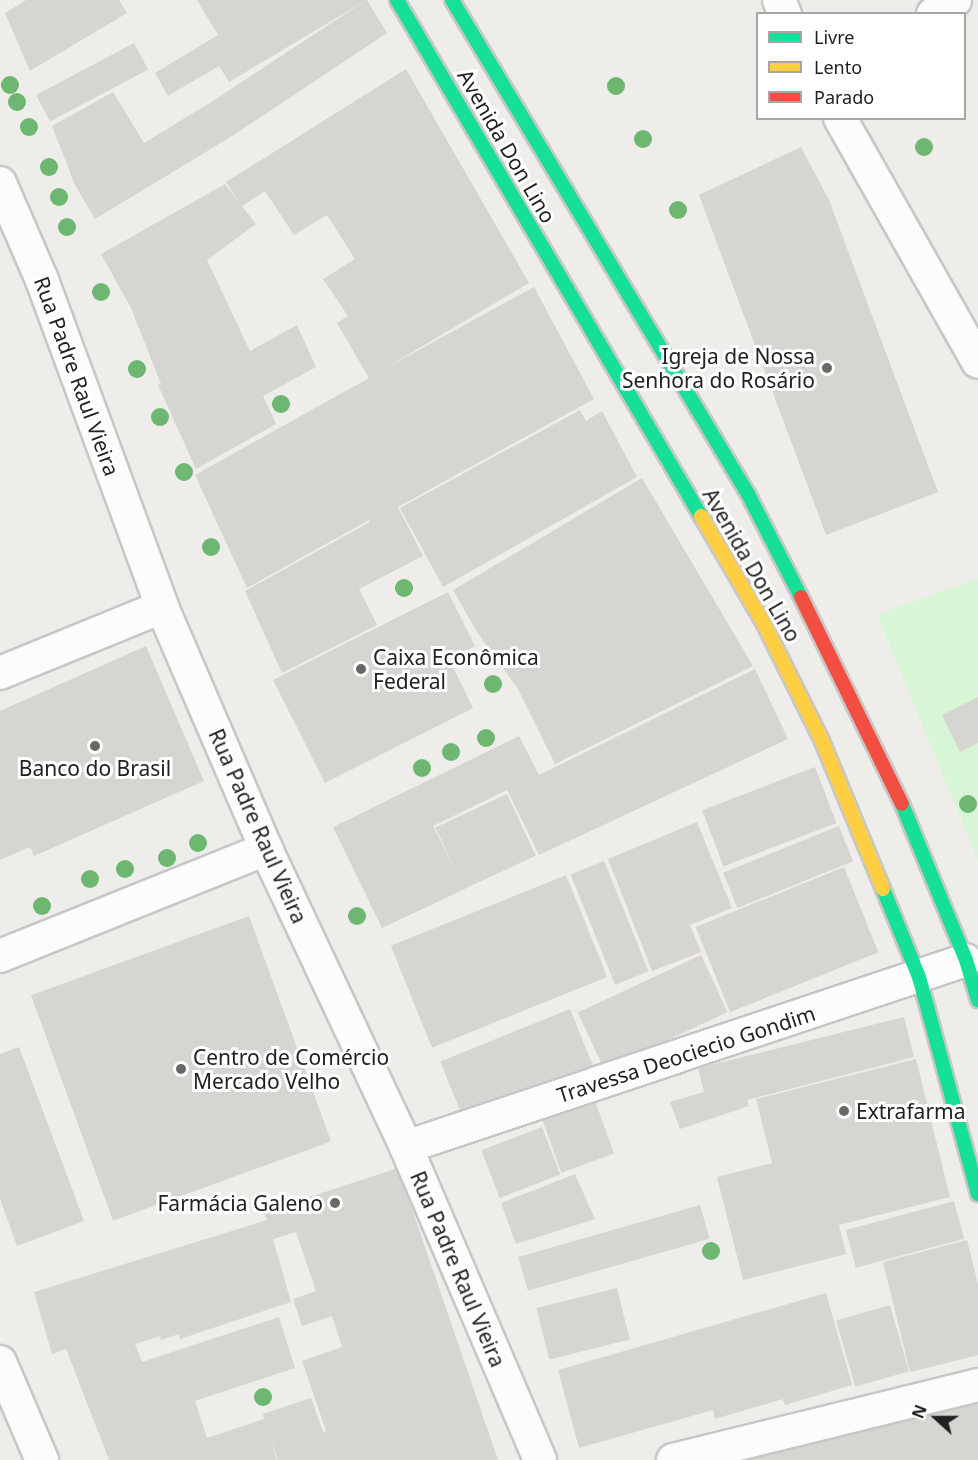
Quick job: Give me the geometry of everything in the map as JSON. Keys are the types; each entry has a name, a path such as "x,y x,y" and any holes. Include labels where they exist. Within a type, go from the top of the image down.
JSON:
{"main road":[{"name":"Avenida Don Lino","path":"398,0 763,622 822,741 919,976 978,1194"},
{"name":"Avenida Don Lino","path":"452,0 748,494 850,694 905,811 966,960 978,1000"}],"street":[{"path":"936,12 955,0"},
{"path":"841,120 978,362"},
{"name":"Rua Padre Raul Vieira","path":"0,183 42,280 162,607 266,849 406,1147 540,1460"},
{"path":"0,673 162,607"},
{"path":"0,956 266,849"},
{"name":"Travessa Deociecio Gondim","path":"406,1147 966,960"},
{"path":"0,1362 42,1460"},
{"path":"673,1460 978,1385"}],"green space":[{"path":"978,579 978,861 877,614"}],"building":[{"path":"26,0 119,0 127,13 30,71 5,13"},
{"path":"197,0 367,0 387,33 229,138 95,219 75,185 52,126 113,92 144,143 365,1 229,82 219,66 168,96 155,73 218,35"},
{"path":"134,43 148,69 50,122 36,95"},
{"path":"406,69 529,283 384,369 534,287 594,399 398,507 423,556 359,589 377,625 282,673 245,591 370,522 369,520 247,588 195,475 369,378 337,323 348,316 323,279 355,259 327,215 294,235 265,191 242,206 256,224 207,260 250,351 297,325 316,367 263,396 276,424 196,469 158,385 161,384 131,308 101,254 225,184 240,204 226,182"},
{"name":"Igreja de Nossa Senhora do Rosário","path":"801,147 829,200 938,492 826,535 699,195"},
{"path":"580,410 586,421 602,411 637,477 443,587 400,508"},
{"path":"642,478 753,666 555,764 518,689 477,632 453,590"},
{"path":"448,592 475,646 449,659 473,708 325,783 273,680"},
{"name":"Banco do Brasil","path":"146,646 204,781 34,856 30,847 0,860 0,711"},
{"path":"755,669 788,739 539,855 507,790 433,826 465,889 382,928 333,827 519,736 539,775"},
{"path":"978,697 978,743 960,752 942,715"},
{"path":"815,767 837,823 724,866 702,810"},
{"path":"507,794 536,856 464,889 435,827"},
{"path":"697,822 732,908 690,925 701,952 652,971 608,859"},
{"path":"839,826 853,861 737,908 723,873"},
{"path":"604,861 649,971 615,985 571,874"},
{"path":"844,867 878,952 730,1012 696,927"},
{"path":"566,875 607,977 432,1048 391,946"},
{"name":"Centro de Comércio Mercado Velho","path":"249,916 331,1142 113,1221 31,995"},
{"path":"701,955 728,1012 604,1070 578,1012"},
{"path":"570,1009 593,1066 463,1118 440,1061"},
{"path":"904,1017 914,1057 747,1100 749,1106 680,1129 670,1102 704,1092 698,1068"},
{"path":"19,1047 84,1221 17,1246 0,1199 0,1054"},
{"path":"916,1059 950,1197 839,1225 846,1254 743,1280 717,1177 772,1163 756,1099"},
{"path":"595,1101 614,1154 562,1173 542,1120"},
{"path":"542,1127 560,1175 500,1198 481,1150"},
{"path":"398,1168 498,1460 278,1460 270,1437 277,1460 109,1460 66,1349 52,1354 34,1292 267,1220 264,1212","holes":["296,1232 316,1291 293,1299 302,1326 332,1316 342,1347 302,1361 326,1431 323,1432 311,1398 263,1414 264,1419 207,1438 195,1401 295,1368 279,1317 142,1362 135,1344 160,1336 161,1340 179,1334 180,1339 291,1302 273,1239"]},
{"path":"575,1174 595,1219 516,1244 501,1203"},
{"path":"954,1201 964,1239 856,1268 846,1230"},
{"path":"700,1205 710,1239 528,1291 518,1257"},
{"path":"967,1240 978,1284 978,1355 910,1372 883,1262"},
{"path":"617,1288 630,1339 549,1360 536,1308"},
{"path":"826,1293 852,1385 785,1405 783,1399 715,1419 713,1410 579,1448 558,1370"},
{"path":"890,1305 909,1371 855,1387 836,1320"},
{"path":"978,1400 978,1460 750,1460 749,1455 918,1415 921,1425 919,1414"}],"traffic: fast":[{"path":"397,0 701,516"},
{"path":"452,0 748,494 801,597"},
{"path":"902,804 966,960 978,1000"},
{"path":"883,889 919,977 978,1194"}],"traffic: slow":[{"path":"701,516 763,622 822,741 883,889"}],"traffic: jam":[{"path":"801,597 902,804"}],"place":[{"name":"Igreja de Nossa Senhora do Rosário","path":"827,368"},
{"name":"Caixa Econômica Federal","path":"361,669"},
{"name":"Banco do Brasil","path":"95,746"},
{"name":"Centro de Comércio Mercado Velho","path":"181,1069"},
{"name":"Extrafarma","path":"844,1111"},
{"name":"Farmácia Galeno","path":"335,1203"}]}
